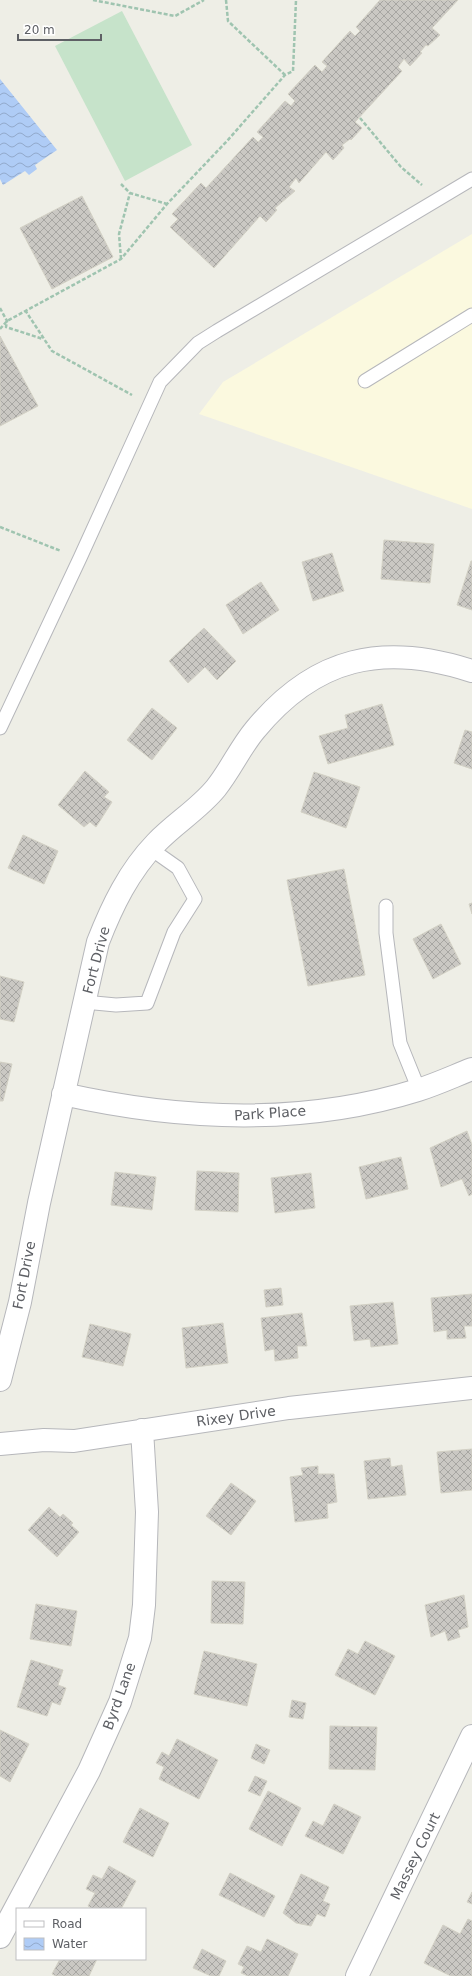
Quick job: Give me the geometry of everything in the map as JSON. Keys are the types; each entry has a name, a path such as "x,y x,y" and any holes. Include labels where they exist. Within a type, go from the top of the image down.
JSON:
{"street":[{"name":"Fort Drive","path":"0,1380 20,1302 39,1203 98,942 108,915 122,889 151,849 175,825 198,807 216,787 254,731 280,701 310,680 356,661 404,656 426,659 472,671"},
{"name":"Park Place","path":"63,1094 106,1104 163,1112 233,1116 338,1108 419,1090 472,1069"},
{"name":"Rixey Drive","path":"0,1444 44,1440 74,1440 289,1408 472,1388"},
{"name":"Byrd Lane","path":"0,1937 89,1771 120,1702 140,1638 144,1605 148,1512 142,1430"},
{"name":"Massey Court","path":"357,1976 472,1736"}],"lane":[{"path":"0,728 80,558 160,382 198,343 472,179"},
{"path":"365,380 472,315"},
{"path":"84,1002 116,1005 147,1003 174,932 195,899 178,868 151,849"},
{"path":"386,906 386,933 400,1043 419,1090"}],"path":[{"path":"92,0 175,16 204,0"},
{"path":"226,0 228,21 285,74"},
{"path":"0,329 6,321 25,310 121,259 167,204 226,141 285,74 293,71 296,0"},
{"path":"360,118 401,167 439,200"},
{"path":"121,184 130,193 167,204"},
{"path":"121,259 119,234 130,193"},
{"path":"0,308 6,321 6,327 44,339"},
{"path":"25,310 52,352 150,404"},
{"path":"0,527 80,558"}],"shaded area":[{"path":"472,234 472,509 199,414 223,382"}],"green space":[{"path":"122,11 192,145 125,181 55,46"}],"water":[{"path":"0,79 57,150 35,165 37,169 29,175 25,171 3,185 0,179"}],"building":[{"path":"380,0 458,0 432,28 440,35 428,46 426,45 420,52 422,53 410,66 404,59 398,67 402,71 355,122 362,128 351,140 350,139 342,145 344,148 333,160 326,152 299,183 296,178 289,187 295,191 275,208 277,210 266,222 260,216 214,268 170,227 178,219 172,214 201,183 206,188 253,137 258,142 263,137 257,132 285,101 291,106 295,101 288,94 315,65 322,72 327,66 322,62 350,31 355,36 360,31 356,27"},
{"path":"82,196 113,257 52,289 20,228"},
{"path":"0,336 38,406 0,426"},
{"path":"384,540 434,544 430,583 381,579"},
{"path":"332,553 344,591 313,601 302,562"},
{"path":"472,561 472,610 457,605"},
{"path":"261,582 279,610 243,634 226,605"},
{"path":"204,628 236,661 217,680 205,667 188,683 169,661"},
{"path":"382,704 394,745 328,764 319,736 348,728 345,715"},
{"path":"152,708 177,728 152,760 127,740"},
{"path":"465,730 472,732 472,769 454,763"},
{"path":"85,771 109,792 104,797 112,802 96,827 90,822 84,827 58,805"},
{"path":"314,772 360,787 346,828 301,812"},
{"path":"23,835 58,851 44,884 8,868"},
{"path":"344,869 365,975 308,986 287,880"},
{"path":"472,903 472,914 469,904"},
{"path":"441,924 461,964 433,979 413,939"},
{"path":"0,976 24,982 14,1022 0,1019"},
{"path":"0,1062 12,1064 3,1101 0,1101"},
{"path":"467,1131 472,1145 472,1194 469,1196 462,1179 441,1187 430,1148"},
{"path":"401,1157 408,1189 366,1199 359,1167"},
{"path":"197,1171 239,1173 238,1212 195,1210"},
{"path":"115,1172 156,1177 152,1210 111,1205"},
{"path":"311,1173 315,1208 275,1213 271,1178"},
{"path":"281,1288 283,1305 266,1307 264,1290"},
{"path":"472,1294 472,1326 464,1326 466,1338 447,1339 447,1330 434,1332 431,1298"},
{"path":"393,1302 398,1344 371,1347 370,1339 354,1341 350,1306"},
{"path":"302,1313 307,1346 297,1346 298,1358 275,1361 274,1349 265,1351 261,1318"},
{"path":"223,1323 228,1363 186,1368 182,1328"},
{"path":"90,1324 131,1334 123,1366 82,1357"},
{"path":"472,1449 472,1490 441,1493 437,1452"},
{"path":"390,1458 391,1467 402,1465 406,1495 368,1499 364,1461"},
{"path":"318,1466 318,1474 334,1474 337,1502 327,1504 328,1518 295,1522 290,1477 303,1475 301,1468"},
{"path":"231,1483 256,1501 231,1535 206,1516"},
{"path":"49,1507 60,1517 63,1514 73,1523 71,1525 79,1532 57,1557 28,1530"},
{"path":"212,1581 245,1582 243,1624 211,1623"},
{"path":"464,1595 468,1627 458,1630 460,1637 448,1641 445,1631 431,1637 425,1605"},
{"path":"36,1604 77,1611 71,1646 30,1639"},
{"path":"365,1641 395,1656 375,1695 335,1675 348,1649 358,1654"},
{"path":"204,1651 257,1664 247,1706 194,1694"},
{"path":"31,1660 63,1670 58,1685 66,1688 60,1705 52,1702 47,1716 17,1707"},
{"path":"292,1700 306,1703 303,1719 289,1717"},
{"path":"330,1726 377,1727 375,1770 329,1769"},
{"path":"0,1730 29,1744 10,1782 0,1776"},
{"path":"177,1739 218,1760 199,1799 159,1779 164,1767 156,1763 162,1752 169,1756"},
{"path":"256,1744 270,1750 264,1764 251,1758"},
{"path":"255,1776 267,1781 260,1796 248,1791"},
{"path":"268,1791 301,1808 282,1846 249,1829"},
{"path":"334,1804 361,1817 343,1854 305,1836 313,1821 323,1826"},
{"path":"140,1808 169,1823 153,1857 123,1842"},
{"path":"109,1866 136,1881 122,1908 91,1908 88,1906 95,1893 86,1889 93,1875 102,1879"},
{"path":"230,1873 275,1896 264,1917 219,1895"},
{"path":"301,1874 329,1887 323,1901 330,1904 325,1917 317,1914 311,1926 296,1923 283,1913"},
{"path":"472,1892 472,1904 467,1902"},
{"path":"468,1919 472,1921 472,1976 451,1976 424,1963 443,1925 460,1934"},
{"path":"267,1939 298,1954 288,1976 248,1976 241,1973 244,1967 238,1964 247,1946 261,1952"},
{"path":"202,1949 226,1961 219,1976 211,1976 193,1968"},
{"path":"59,1960 97,1960 89,1976 56,1976 52,1974"}]}
